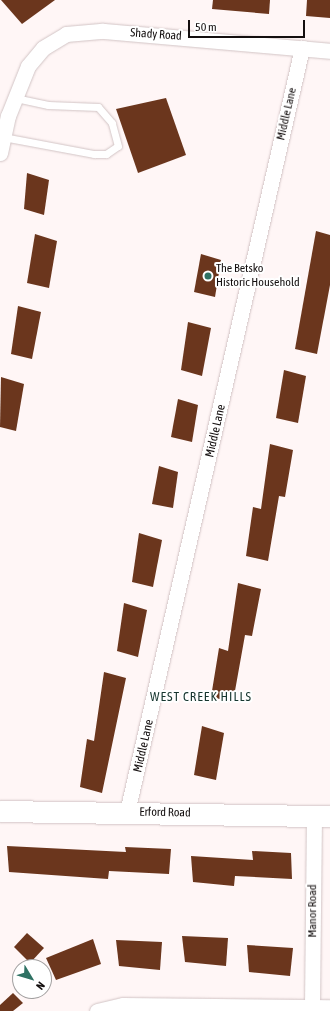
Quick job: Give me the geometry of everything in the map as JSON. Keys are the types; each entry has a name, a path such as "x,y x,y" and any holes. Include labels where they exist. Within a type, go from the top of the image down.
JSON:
{"street":[{"name":"Shady Road","path":"0,153 15,98 33,58 51,41 73,33 111,31 330,51"},
{"name":"Middle Lane","path":"127,812 302,48"},
{"name":"Erford Road","path":"0,811 322,816"},
{"name":"Manor Road","path":"312,1006 322,816"},
{"path":"97,1011 123,1005 330,1007"}],"lane":[{"path":"4,137 94,154 106,154 118,146 112,123 98,107 48,105 15,98"}],"building":[{"path":"1,0 55,0 22,24"},
{"path":"213,0 270,0 269,14 212,9"},
{"path":"307,0 330,0 330,18 306,16"},
{"path":"166,98 186,155 138,173 116,109"},
{"path":"27,173 49,180 44,215 24,209"},
{"path":"316,231 330,235 330,285 317,354 295,349"},
{"path":"35,234 57,241 49,288 27,283"},
{"name":"The Betsko Historic Household","path":"201,254 221,260 215,297 194,292"},
{"path":"18,306 41,312 32,359 11,354"},
{"path":"188,322 211,328 202,376 181,370"},
{"path":"284,370 306,376 298,423 276,418"},
{"path":"1,377 24,384 16,431 0,427"},
{"path":"178,399 198,405 192,442 171,437"},
{"path":"270,444 293,450 285,497 279,496 268,561 246,556 253,507 261,509"},
{"path":"159,466 178,472 173,508 152,504"},
{"path":"139,533 162,540 153,587 132,582"},
{"path":"238,583 261,589 252,636 245,635 233,702 211,697 219,648 228,651"},
{"path":"124,603 147,610 138,657 117,651"},
{"path":"104,672 126,678 102,793 80,787 87,739 94,741"},
{"path":"202,726 224,733 216,780 194,775"},
{"path":"7,846 126,852 125,847 171,849 169,874 109,871 108,879 9,872"},
{"path":"252,851 291,853 292,879 235,876 234,886 193,882 191,856 253,860"},
{"path":"27,933 44,948 34,959 26,959 14,947"},
{"path":"182,936 228,938 226,966 185,962"},
{"path":"93,939 101,964 56,980 52,971 52,959 46,958"},
{"path":"116,940 162,942 160,970 119,966"},
{"path":"247,945 293,948 290,976 249,972"},
{"path":"12,994 12,999 19,999 23,1003 13,1011 0,1011 0,1005"}],"place":[{"name":"The Betsko Historic Household","path":"208,276"}],"district":[{"name":"WEST CREEK HILLS","path":"201,697"}]}
